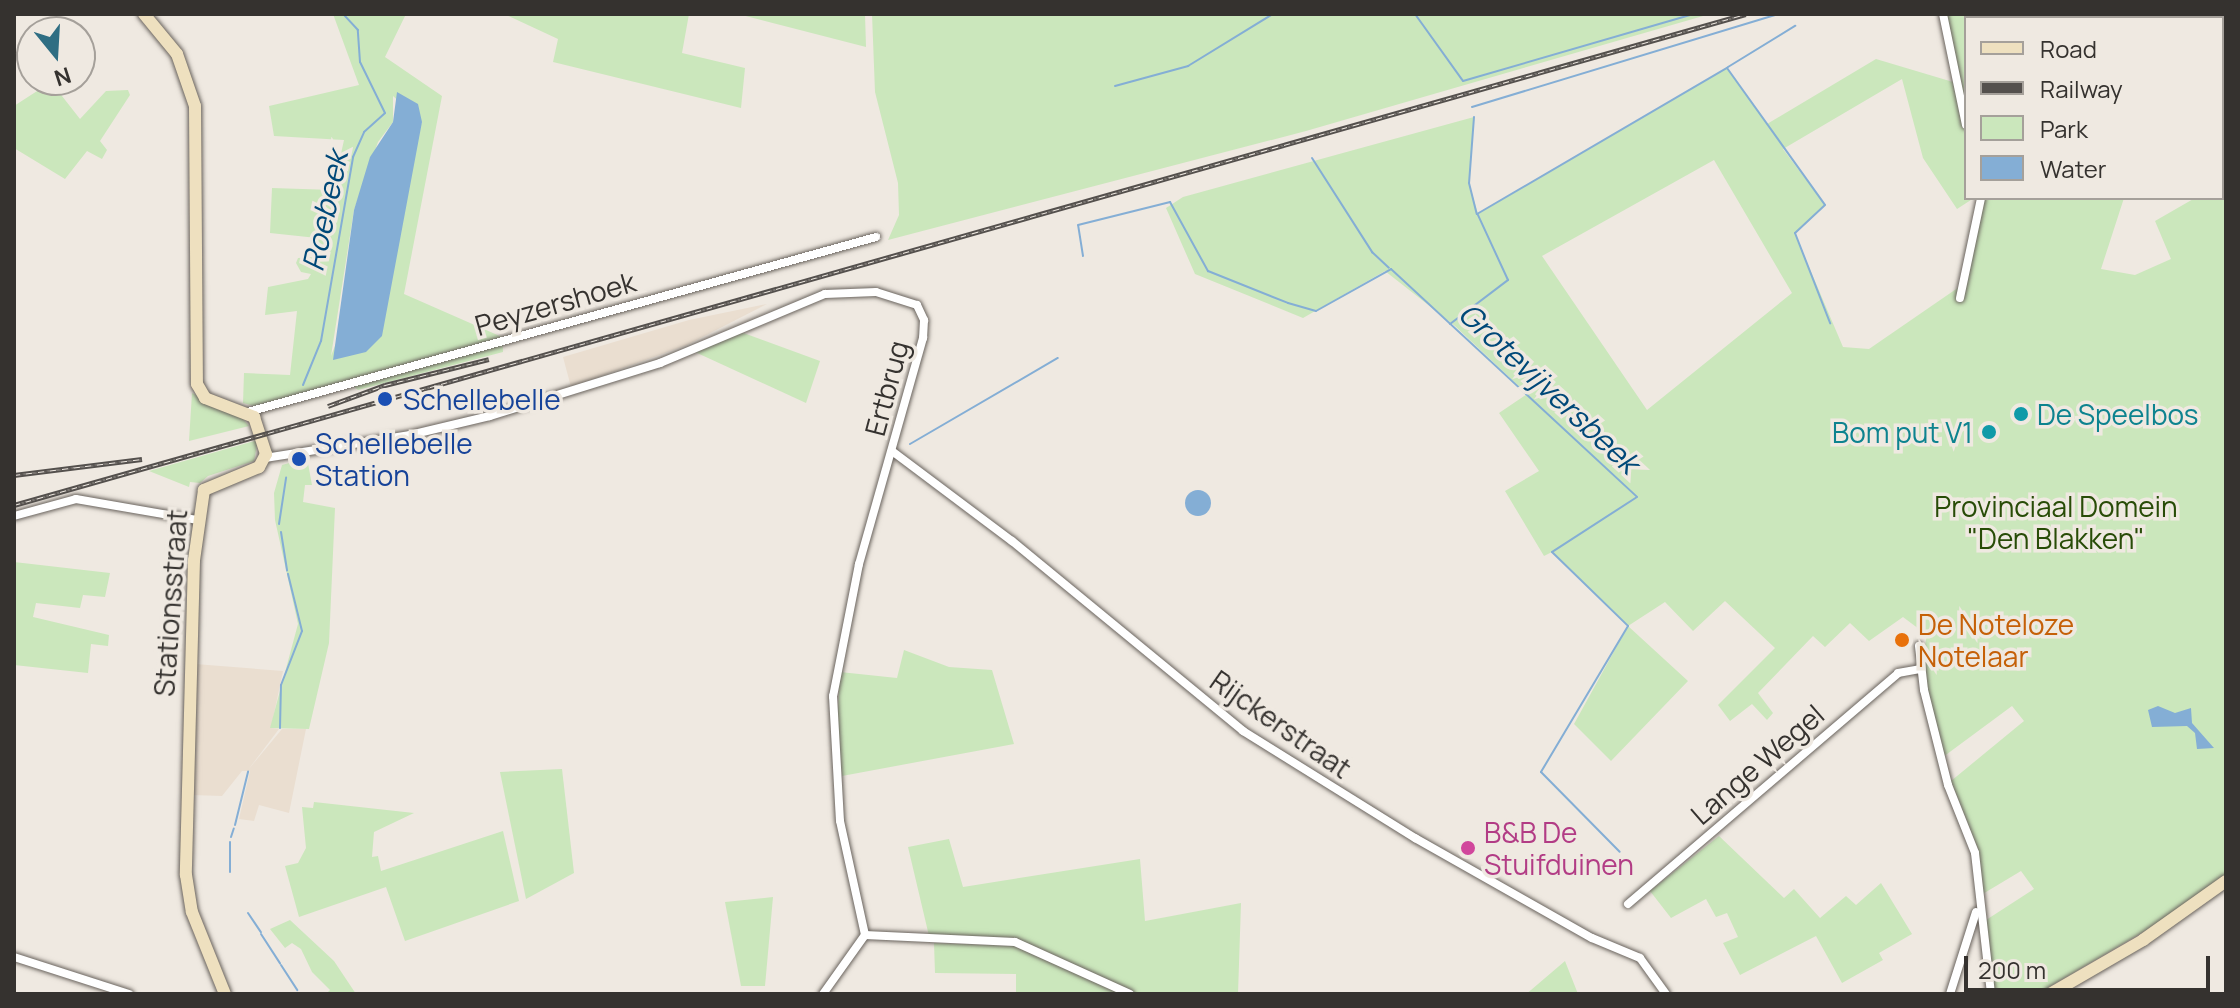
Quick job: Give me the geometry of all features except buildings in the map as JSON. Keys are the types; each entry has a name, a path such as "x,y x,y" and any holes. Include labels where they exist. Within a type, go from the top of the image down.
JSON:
{"street":[{"path":"144,14 177,54 195,106 197,384 205,398 248,412 258,423 265,458"},
{"path":"1943,14 1964,115"},
{"path":"1960,298 1981,200"},
{"name":"Peyzershoek","path":"248,412 876,237"},
{"name":"Ertbrug","path":"265,458 441,429 599,383 676,357 809,298 848,290 888,294 917,305 924,320 892,451 856,578 833,696 842,836 865,935"},
{"name":"Rijckerstraat","path":"892,451 1012,541 1243,731 1415,838 1592,938 1640,958 1666,994"},
{"name":"Stationsstraat","path":"225,994 192,912 186,875 198,520 207,487 259,467 265,458"},
{"path":"14,516 76,499 198,520"},
{"path":"1919,646 1920,669 1948,785 1975,853 1991,994"},
{"name":"Lange Wegel","path":"1628,904 1898,673 1920,669"},
{"path":"2050,994 2143,940 2226,881"},
{"path":"1950,994 1975,925 1978,888"},
{"path":"823,994 865,935 1015,942 1130,994"},
{"path":"14,957 129,994"}],"shaded area":[{"path":"767,304 687,345 571,387 563,357 689,320"},
{"path":"195,664 283,671 271,728 279,729 248,770 282,729 306,729 289,813 259,805 254,821 239,819 250,771 242,771 222,796 192,795"}],"green space":[{"path":"333,14 406,14 385,57 442,96 404,294 502,337 503,352 358,390 347,381 254,406 243,403 244,373 290,375 297,311 265,315 268,287 308,279 311,274 301,272 296,263 298,258 315,257 317,238 270,233 272,188 333,190 344,140 274,136 269,106 359,85","holes":["393,96 422,122 331,356 354,210 378,142 393,122"]},
{"path":"504,14 689,14 682,53 745,68 741,108 553,62 558,39"},
{"path":"738,14 865,14 866,47"},
{"path":"872,14 1710,14 1306,131 888,240 899,215 898,183 875,92"},
{"name":"Provinciaal Domein \"Den Blakken\"","path":"1946,14 2226,14 2226,875 2167,918 2037,994 1992,994 1983,922 2034,889 2021,871 1981,895 1978,849 1951,781 2024,721 2012,706 1943,757 1921,665 1927,635 1903,617 1869,641 1850,623 1825,647 1813,636 1758,693 1773,713 1767,720 1752,704 1730,721 1718,705 1775,648 1725,601 1693,631 1665,602 1628,626 1552,552 1544,556 1505,491 1539,471 1499,413 1527,394 1455,326 1385,271 1303,318 1195,274 1166,208 1183,197 1474,117 1469,183 1478,214 1727,68 1767,124 1876,59 1953,82 1964,129 1964,200 1971,200 1957,209 1923,158 1902,79 1783,149 1825,205 1795,234 1843,347 1869,349 1962,285 1983,200 2123,200 2101,269 2135,275 2171,259 2155,221 2192,200 2224,200 2224,16 1964,16 1964,105","holes":["1714,160 1792,293 1647,410 1542,256"]},
{"path":"128,90 130,95 100,141 107,150 102,159 87,151 65,179 14,148 14,106 29,96 62,96 80,119 106,91"},
{"path":"738,331 820,361 806,403 695,352"},
{"path":"192,393 241,417 249,426 189,441"},
{"path":"258,440 254,461 208,476 200,483 190,482 189,487 149,471"},
{"path":"307,458 312,485 305,485 303,502 335,508 329,643 309,729 270,728 298,624 275,520 274,493 282,465"},
{"path":"14,562 110,573 105,597 83,595 80,608 36,603 33,617 109,635 108,646 91,644 88,673 14,665"},
{"path":"1628,626 1688,681 1611,761 1574,724"},
{"path":"904,650 949,667 992,670 1014,744 842,776 837,727 840,672 897,678"},
{"path":"562,769 574,873 526,899 500,772"},
{"path":"314,802 414,813 374,832 372,857 378,856 381,871 503,831 519,901 405,941 386,887 299,917 285,866 298,863 306,848 302,807 313,808"},
{"path":"1719,836 1784,898 1794,889 1820,918 1846,896 1856,905 1881,883 1912,934 1879,953 1883,960 1842,983 1816,936 1740,975 1723,943 1738,937 1727,913 1716,917 1706,899 1671,918 1650,891"},
{"path":"949,839 963,887 1140,859 1145,921 1241,903 1238,994 1137,994 1019,940 929,936 908,847"},
{"path":"773,897 765,986 741,986 725,902"},
{"path":"290,920 334,961 356,994 326,994 330,990 312,972 301,949 292,943 285,948 270,929"},
{"path":"934,943 1017,946 1122,994 1016,994 1016,974 935,973"},
{"path":"1565,961 1578,994 1526,994 1531,990"}],"water":[{"path":"397,92 418,104 422,122 382,336 366,352 333,360 354,210 370,157 393,122"},
{"path":"1198,490 1207,494 1211,503 1207,512 1198,516 1189,512 1185,503 1189,494"},
{"path":"2158,706 2175,713 2191,708 2192,723 2214,748 2197,749 2195,733 2187,726 2152,727 2148,710"}],"waterway":[{"name":"Roebeek","path":"303,385 321,341 353,157 364,132 385,113 360,62 358,30 343,14"},
{"path":"1115,86 1188,66 1273,14"},
{"path":"1415,14 1463,81 1693,14"},
{"path":"1472,107 1779,14"},
{"path":"1728,67 1795,26"},
{"path":"1474,117 1469,183 1477,214 1727,68 1825,205 1795,233 1830,323"},
{"name":"Grotevijversbeek","path":"1312,158 1372,252 1389,268"},
{"name":"Grotevijversbeek","path":"1083,256 1078,225 1170,202 1208,271 1288,303 1316,311 1391,269 1637,497 1552,552 1628,626 1541,772 1620,852"},
{"path":"1450,324 1508,280 1478,215"},
{"path":"910,444 1058,358"},
{"name":"Roebeek","path":"279,524 286,478"},
{"name":"Roebeek","path":"281,532 287,571"},
{"name":"Roebeek","path":"280,728 281,685 302,631 288,574"},
{"name":"Roebeek","path":"235,825 248,772"},
{"name":"Roebeek","path":"231,837 234,828"},
{"name":"Roebeek","path":"230,842 230,872"},
{"name":"Roebeek","path":"248,913 261,932"},
{"name":"Roebeek","path":"261,934 280,963"},
{"name":"Roebeek","path":"281,965 297,990"}],"railway":[{"path":"14,505 1746,14"},
{"path":"328,406 385,385 489,359"},
{"path":"14,475 142,459"}],"place":[{"name":"Schellebelle","path":"385,399"},
{"name":"De Speelbos","path":"2021,414"},
{"name":"Bom put V1","path":"1989,432"},
{"name":"Schellebelle Station","path":"299,459"},
{"name":"De Noteloze Notelaar","path":"1902,640"},
{"name":"B&B De Stuifduinen","path":"1468,848"}]}
